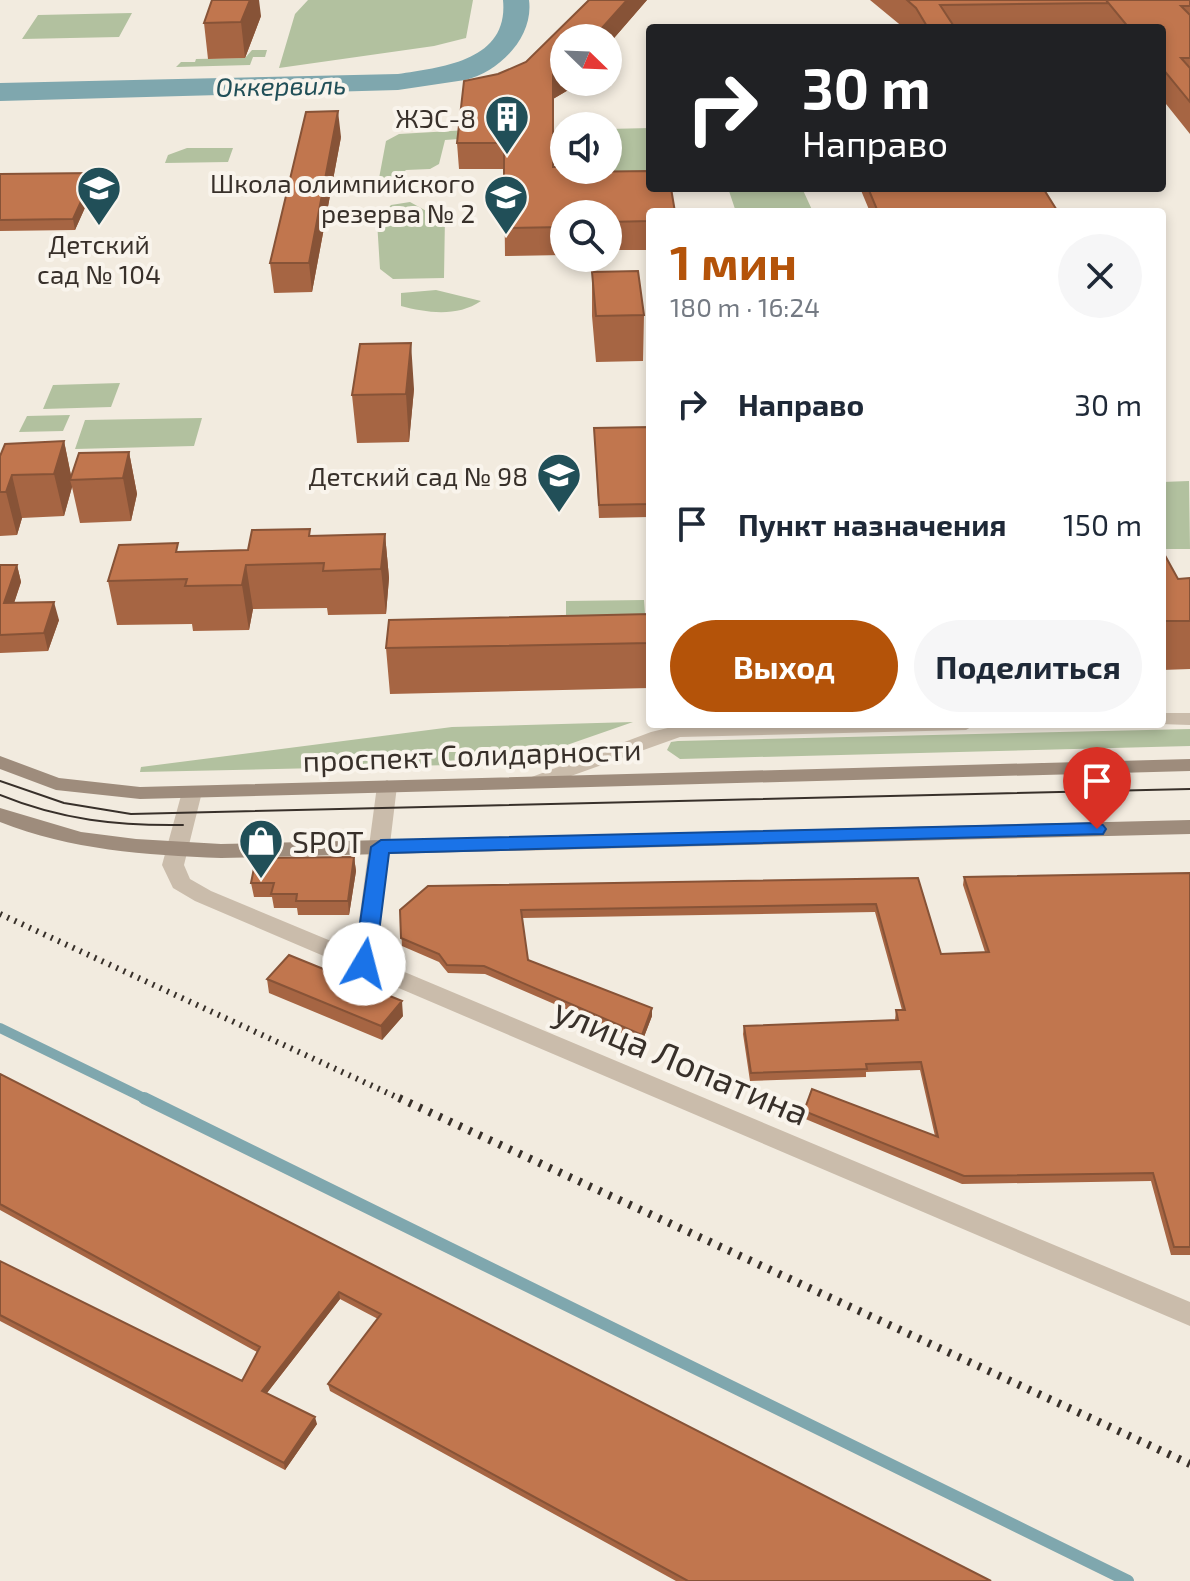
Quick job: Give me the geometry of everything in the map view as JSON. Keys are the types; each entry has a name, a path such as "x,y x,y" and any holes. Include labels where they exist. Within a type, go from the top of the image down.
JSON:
{"main road":[{"name":"проспект Солидарности","path":"0,762 56,784 93,790 192,792 1190,765"},
{"path":"0,815 25,826 73,839 177,849 381,847 1190,827"}],"street":[{"path":"1166,719 1190,719"},
{"path":"536,782 658,736 680,731 803,728"},
{"path":"364,964 387,786"},
{"path":"177,849 192,792"},
{"name":"улица Лопатина","path":"177,849 173,865 181,883 203,896 1190,1314"}],"green space":[{"path":"308,0 473,0 466,38 434,46 279,68 295,14"},
{"path":"132,13 119,37 22,39 38,15"},
{"path":"252,50 267,50 265,57 253,57 250,65 176,67 181,62 195,62 196,59 245,58"},
{"path":"646,128 646,171 622,172 622,129"},
{"path":"468,130 473,138 445,140 439,164 430,169 406,170 388,188 377,189 386,141 399,134"},
{"path":"187,148 233,148 228,162 165,163 168,155"},
{"path":"729,192 804,192 811,208 735,208"},
{"path":"410,202 430,213 445,216 444,278 393,279 380,269 377,221 391,205"},
{"path":"436,290 481,301 462,310 442,312 401,306 401,293"},
{"path":"120,383 111,407 43,409 53,385"},
{"path":"70,415 63,431 19,432 27,416"},
{"path":"202,418 194,446 75,449 85,420"},
{"path":"1189,481 1190,549 1166,549 1166,482"},
{"path":"644,600 646,628 566,629 566,601"},
{"path":"633,722 541,754 495,764 140,772 141,767 452,727"},
{"path":"1190,729 1190,746 680,759 667,750 671,742 678,741"}],"building":[{"path":"212,0 250,0 241,22 204,23"},
{"path":"589,0 627,0 606,24 565,24"},
{"path":"907,0 1106,0 1108,3 940,5 952,24 926,24"},
{"path":"1106,0 1190,0 1190,6 1181,6 1190,15 1190,58 1181,58 1190,68 1190,102 1166,73 1166,24 1126,24"},
{"path":"550,38 553,112 550,112 550,184 622,184 622,171 646,171 646,192 672,192 674,208 646,208 646,221 622,222 622,200 550,200 550,227 504,228 504,143 457,143 464,81 498,74 526,62"},
{"path":"338,111 309,263 270,263 306,112"},
{"path":"94,173 73,219 0,220 0,174"},
{"path":"870,192 1046,192 1056,208 876,208"},
{"path":"638,271 644,315 596,316 592,272"},
{"path":"411,343 406,394 352,395 360,344"},
{"path":"646,427 646,504 599,505 594,428"},
{"path":"64,441 54,474 12,475 6,492 0,492 0,456 5,444"},
{"path":"129,452 123,478 70,480 79,453"},
{"path":"310,529 309,536 385,534 381,569 323,571 324,563 246,565 242,585 185,586 187,579 108,581 119,545 178,543 176,552 248,550 252,530"},
{"path":"1166,557 1178,579 1190,578 1190,621 1166,621"},
{"path":"0,565 17,565 4,603 54,602 44,633 0,635"},
{"path":"646,614 646,643 386,648 389,620"},
{"path":"354,857 348,901 296,901 297,894 271,894 274,883 251,883 256,858"},
{"path":"1190,873 1190,1247 1174,1247 1153,1173 964,1176 804,1111 812,1089 938,1137 921,1062 866,1064 867,1069 751,1073 744,1026 898,1020 896,1010 905,1010 876,904 521,910 528,960 652,1008 642,1035 484,966 447,965 439,954 401,938 400,910 428,886 918,878 941,954 989,952 964,877"},
{"path":"289,955 402,1001 381,1026 267,979"},
{"path":"0,1074 991,1581 688,1581 328,1384 381,1314 339,1292 262,1391 315,1417 284,1463 0,1315 0,1261 242,1381 260,1347 0,1204"}],"waterway":[{"name":"Оккервиль","path":"0,92 398,82 465,72 501,48 518,17 516,0"},
{"path":"0,1028 148,1100"},
{"path":"144,1098 1128,1581"}],"tram line":[{"path":"0,781 64,803 131,814 1190,789"},
{"path":"0,795 23,804 90,820 183,825"}],"railway":[{"path":"0,914 403,1100"},
{"path":"399,1098 1190,1464"}],"place":[{"name":"ЖЭС-8","path":"507,156"},
{"name":"Детский сад № 104","path":"99,227"},
{"name":"Школа олимпийского резерва № 2","path":"506,236"},
{"name":"Детский сад № 98","path":"559,514"},
{"name":"SPOT","path":"261,880"}],"route":[{"path":"364,964 381,847 1097,829"}]}
